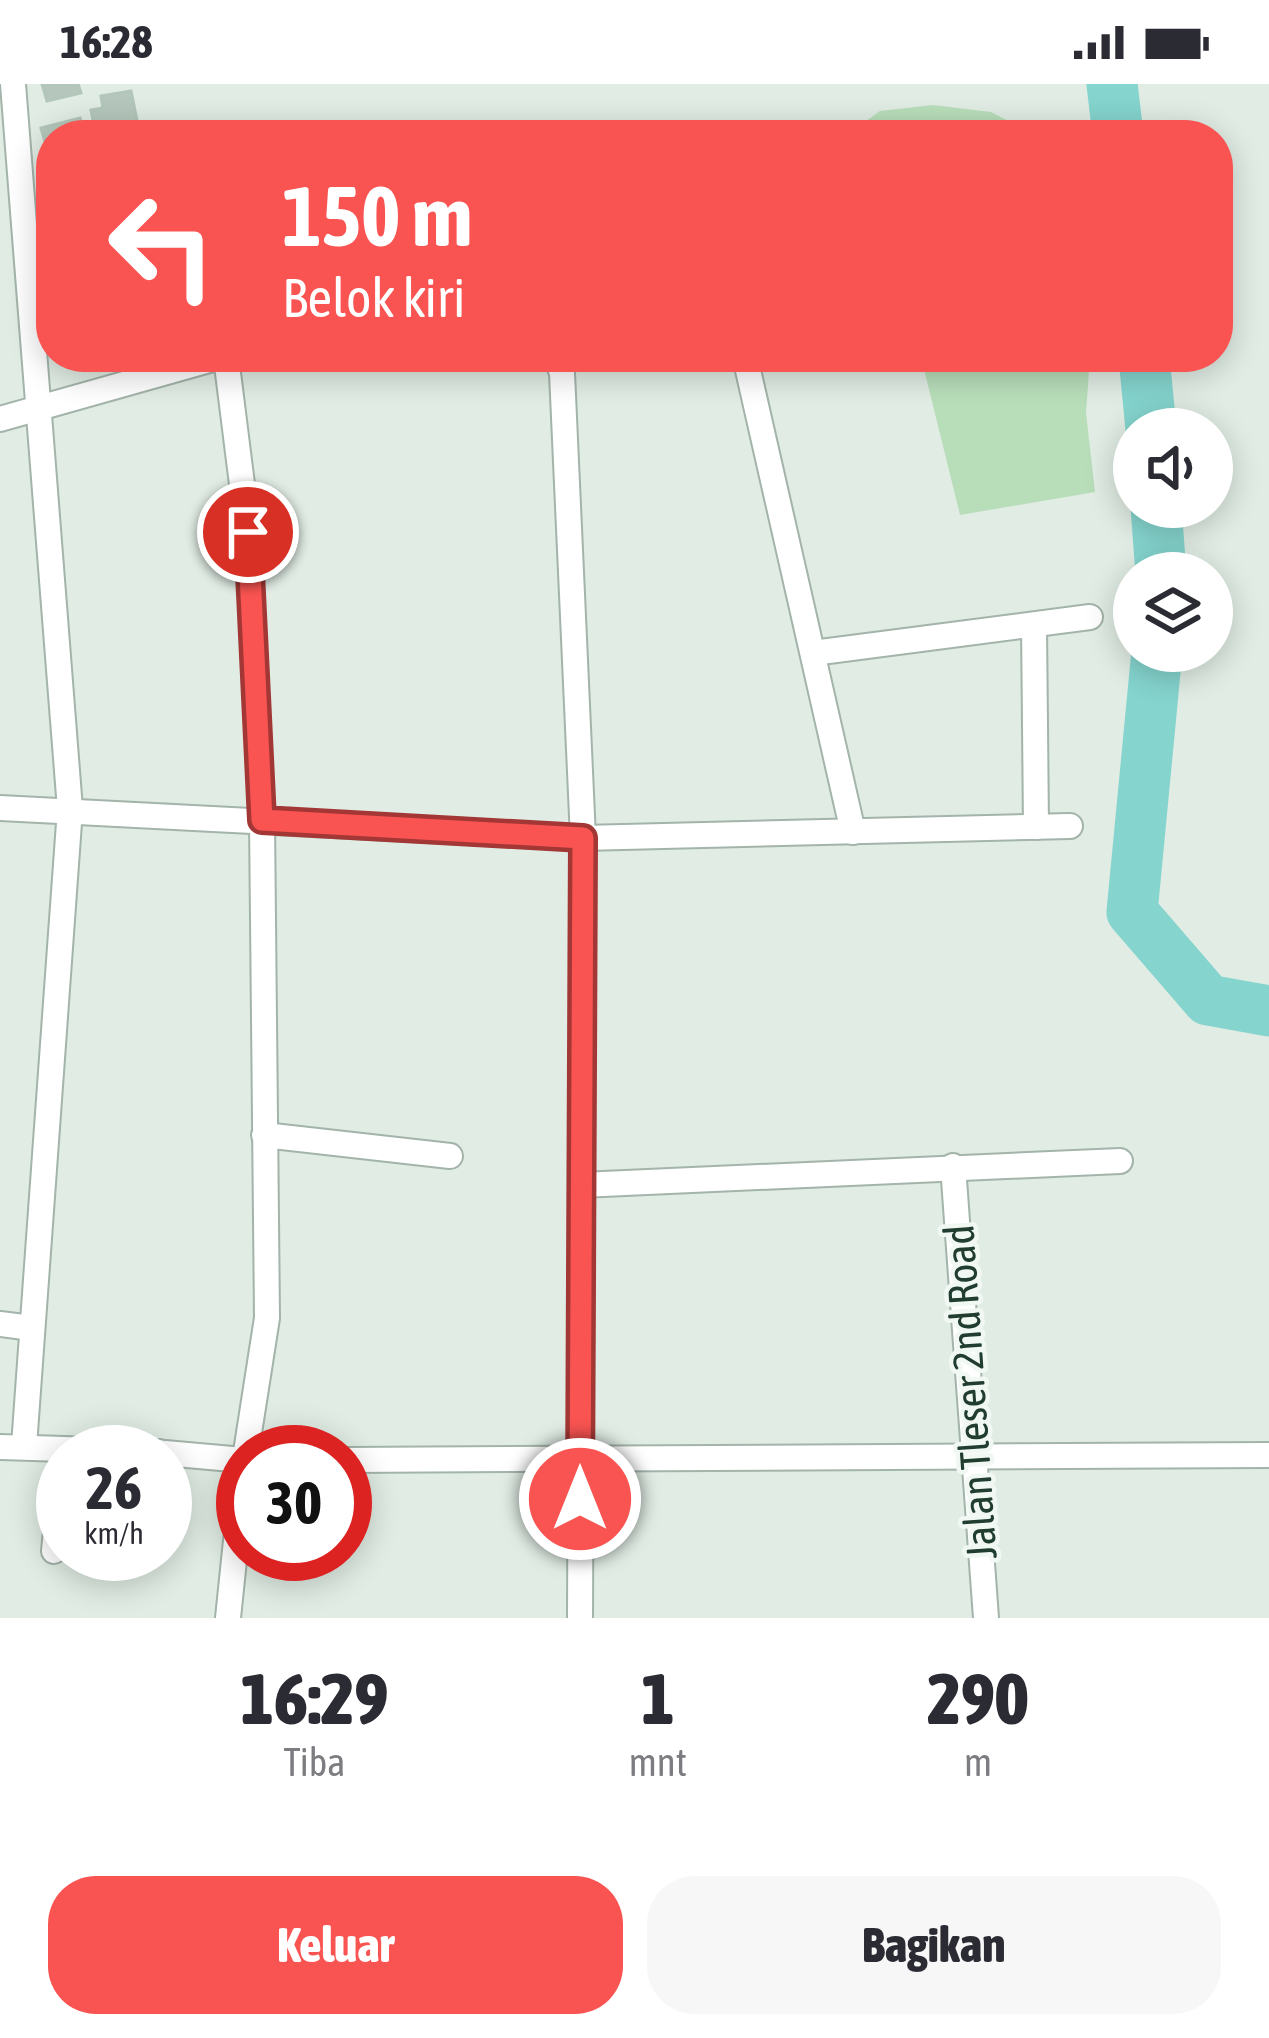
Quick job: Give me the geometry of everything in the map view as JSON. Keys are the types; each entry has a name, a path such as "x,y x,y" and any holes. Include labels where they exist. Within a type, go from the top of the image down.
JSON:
{"street":[{"path":"13,84 36,351"},
{"path":"12,1446 32,1328 70,809 38,372"},
{"path":"0,419 170,372"},
{"path":"225,372 248,532 262,820 267,1318 249,1425"},
{"path":"562,372 583,838 580,1618"},
{"path":"749,372 853,832"},
{"path":"813,653 1090,617"},
{"path":"1034,625 1036,827"},
{"path":"0,808 583,838 1070,826"},
{"path":"264,1135 450,1156"},
{"path":"581,1186 1120,1161"},
{"name":"Jalan Tleser 2nd Road","path":"953,1166 986,1618"},
{"path":"0,1324 32,1328"},
{"path":"372,1460 1269,1455"},
{"path":"228,1618 232,1581"}],"green space":[{"path":"933,105 991,112 1006,120 868,120 880,111"},
{"path":"925,372 1089,372 1086,413 1095,492 960,515"}],"building":[{"path":"42,84 78,84 81,93 47,101"},
{"path":"131,91 137,120 93,120 91,110 103,108 101,96"}],"waterway":[{"path":"1112,84 1116,120"},
{"path":"1145,372 1149,408"},
{"path":"1158,528 1159,552"},
{"path":"1155,672 1132,912 1208,1000 1269,1011"}],"route":[{"path":"248,532 262,820 583,838 580,1499"}]}
